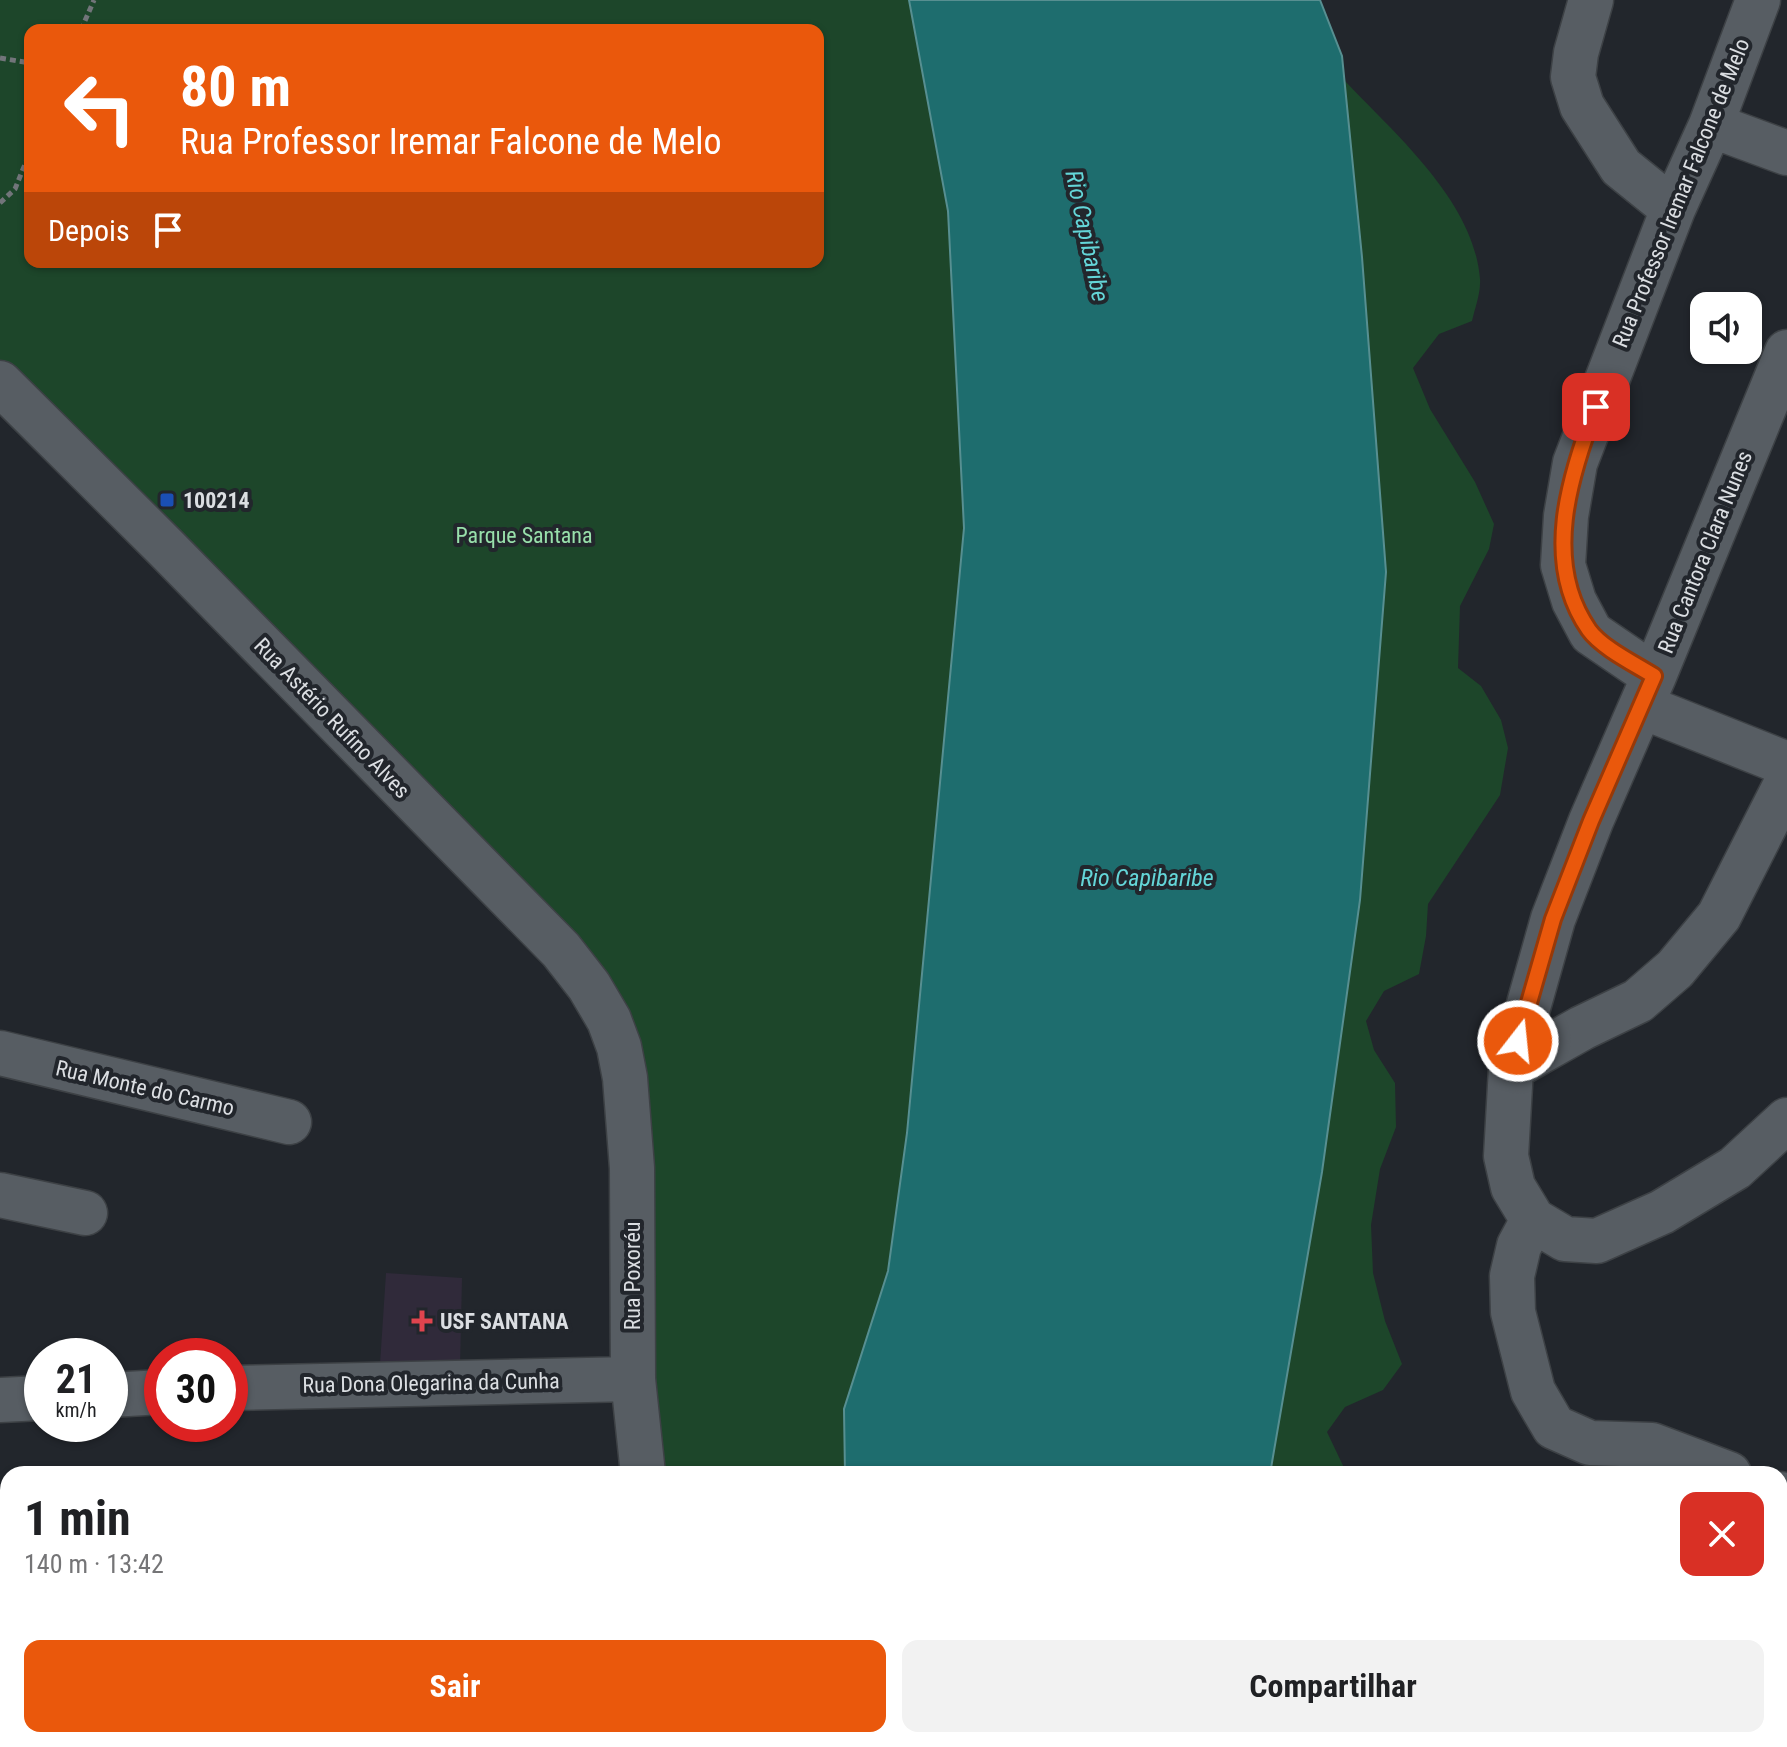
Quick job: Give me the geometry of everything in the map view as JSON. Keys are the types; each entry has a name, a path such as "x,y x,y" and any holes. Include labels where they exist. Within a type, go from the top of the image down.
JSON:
{"street":[{"path":"1591,0 1576,53 1573,77 1582,106 1621,167 1673,209"},
{"name":"Rua Professor Iremar Falcone de Melo","path":"1758,0 1575,463 1566,516 1563,565 1574,601 1591,633 1648,691 1787,764"},
{"path":"1711,125 1787,153"},
{"name":"Rua Cantora Clara Nunes","path":"1533,1220 1513,1187 1506,1156 1511,1068 1553,919 1787,352"},
{"name":"Rua Astério Rufino Alves","path":"3,397 176,558 561,950 589,986 609,1020 619,1047 625,1078"},
{"path":"1511,1068 1638,1001 1675,969 1719,916 1787,782"},
{"name":"Rua Monte do Carmo","path":"0,1053 289,1122"},
{"name":"Rua Poxoréu","path":"625,1078 632,1168 633,1379 642,1466"},
{"path":"1708,1466 1652,1445 1590,1443 1554,1427 1533,1391 1513,1312 1512,1276 1519,1246 1533,1220 1565,1239 1597,1241 1662,1212 1735,1168 1787,1120"},
{"path":"0,1195 85,1213"},
{"name":"Rua Dona Olegarina da Cunha","path":"248,1388 633,1379"},
{"path":"0,1400 24,1399"}],"path":[{"path":"84,24 94,0"},
{"path":"0,58 24,62"},
{"path":"0,203 15,189 24,167"}],"shaded area":[{"name":"USF SANTANA","path":"386,1273 462,1278 460,1367 380,1364"}],"green space":[{"name":"Parque Santana","path":"0,0 909,0 948,211 964,528 907,1133 888,1271 844,1409 845,1466 659,1466 655,1357 598,1013 0,380"},
{"path":"1344,80 1429,170 1448,196 1475,250 1480,284 1472,321 1439,334 1413,368 1430,409 1475,482 1494,524 1489,549 1460,606 1458,668 1481,686 1501,720 1508,748 1500,795 1428,904 1419,974 1384,991 1366,1021 1374,1050 1395,1083 1396,1127 1380,1169 1371,1225 1373,1273 1385,1321 1402,1364 1383,1390 1345,1407 1327,1432 1343,1466 1271,1466 1322,1172 1360,900 1386,572 1362,257"}],"water":[{"name":"Rio Capibaribe","path":"909,0 1320,0 1342,56 1362,257 1386,572 1360,900 1322,1172 1271,1466 845,1466 844,1409 888,1271 907,1133 964,528 948,211"}],"place":[{"name":"100214","path":"167,500"},
{"name":"USF SANTANA","path":"422,1321"}],"route":[{"path":"1518,1041 1553,919 1591,821 1654,676 1591,633 1574,601 1563,565 1566,516 1575,463 1596,407"}]}
